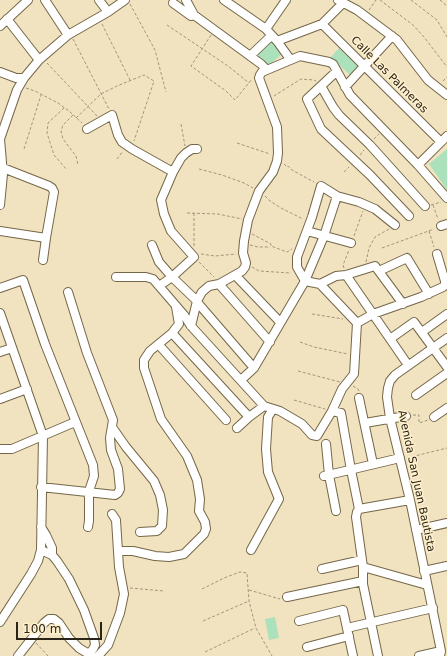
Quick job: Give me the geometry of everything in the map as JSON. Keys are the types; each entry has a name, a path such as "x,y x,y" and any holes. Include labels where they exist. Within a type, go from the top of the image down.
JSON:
{"street":[{"path":"0,26 28,0"},
{"path":"45,0 68,35"},
{"path":"98,0 108,12"},
{"path":"0,205 3,168 0,139 19,86 41,59 68,35 126,0"},
{"path":"186,0 194,15 267,70"},
{"path":"224,0 271,35 290,59"},
{"path":"250,56 271,35 286,0"},
{"path":"271,35 322,24 340,2 365,16 397,40 428,80 447,95"},
{"path":"173,3 191,16 194,15"},
{"path":"7,19 41,59"},
{"name":"Calle Las Palmeras","path":"322,24 444,139"},
{"path":"345,87 392,36"},
{"path":"191,326 197,301 202,292 209,286 220,284 242,271 245,267 246,263 243,253 248,220 259,191 273,172 277,160 277,127 259,78 260,75 267,70 300,56 333,64 350,95 418,165 447,198"},
{"path":"337,71 307,99 321,128 355,160 409,216"},
{"path":"0,72 16,78 24,78"},
{"path":"322,86 332,107 429,205"},
{"path":"87,129 112,115 118,135 124,144 173,172"},
{"path":"418,165 444,139"},
{"path":"159,286 172,277 194,255 171,231 164,214 161,200 173,172 186,152 197,149"},
{"path":"3,168 52,188 54,192 43,260"},
{"path":"116,276 146,277 153,279 191,326 264,406 280,411 302,424 314,436 319,434 342,389 354,374 357,323 320,284 305,281 297,267 297,257 312,217 321,186 337,196 359,202 375,209 395,225"},
{"path":"241,380 254,368 305,281 324,236 337,196"},
{"path":"0,231 46,238"},
{"path":"307,231 351,243"},
{"path":"152,246 159,262 197,301 254,368"},
{"path":"357,323 373,314 429,294 445,285 437,254"},
{"path":"379,271 407,258 429,294"},
{"path":"320,284 336,276 346,275 375,266 403,304"},
{"path":"235,275 280,322"},
{"path":"346,275 408,365"},
{"path":"0,288 23,280 45,344 93,465 94,476 89,491 88,527"},
{"path":"220,284 270,342"},
{"path":"41,487 115,494 118,493 120,489 118,468 111,450 110,438 113,420 87,353 68,292"},
{"path":"118,551 133,551 155,556 169,557 184,554 204,534 206,529 205,522 199,511 200,499 198,480 187,456 161,419 144,368 144,360 150,351 172,333 179,324 176,306"},
{"path":"0,313 3,334 12,348 43,436 41,550 38,561 31,574 0,622"},
{"path":"422,332 447,314"},
{"path":"390,339 414,322 447,367"},
{"path":"172,333 249,417"},
{"name":"Avenida San Juan Bautista","path":"441,653 410,500 390,418 387,397 390,381 395,375 447,338"},
{"path":"159,345 226,420"},
{"path":"0,352 12,348"},
{"path":"416,395 447,373"},
{"path":"0,399 27,389"},
{"path":"360,398 373,464"},
{"path":"238,428 249,417 264,406"},
{"path":"434,418 447,408"},
{"path":"251,550 279,499 268,472 266,449 268,417 273,409"},
{"path":"332,411 341,413 359,509 356,517 363,581 370,623 378,656"},
{"path":"365,423 406,416"},
{"path":"0,449 12,450 75,422"},
{"path":"112,427 126,447 154,481 160,495 163,510 162,526 157,531 140,532"},
{"path":"326,444 326,476 336,511"},
{"path":"326,476 400,459"},
{"path":"359,509 410,500"},
{"path":"98,656 108,645 120,613 124,594 118,551 116,520 112,514"},
{"path":"416,530 447,523"},
{"path":"41,527 52,548 52,555"},
{"path":"18,656 49,619 54,619 59,623 68,638 79,648 91,655 95,644 84,610 69,579 52,555 41,550"},
{"path":"322,569 362,563 427,585"},
{"path":"424,571 447,566"},
{"path":"287,597 363,581"},
{"path":"307,647 370,623 432,608"},
{"path":"299,621 343,610 353,656"},
{"path":"419,656 441,653"}],"path":[{"path":"126,0 155,50 166,92"},
{"path":"365,16 376,0"},
{"path":"380,0 413,25 447,67"},
{"path":"411,0 437,20 447,37"},
{"path":"440,0 447,6"},
{"path":"99,17 131,81"},
{"path":"168,25 249,83"},
{"path":"215,30 190,66 222,87 235,100 252,79"},
{"path":"68,35 73,39 112,115"},
{"path":"41,59 101,121"},
{"path":"76,118 101,94 144,75 154,81 134,142 125,139 117,159"},
{"path":"266,98 270,98 301,79 314,80 322,86"},
{"path":"19,86 41,94 65,108 87,129"},
{"path":"24,149 41,94"},
{"path":"65,108 48,123 47,133 54,155 67,170"},
{"path":"73,115 62,125 61,131 66,143 76,156 78,165"},
{"path":"181,124 186,152"},
{"path":"344,172 383,129"},
{"path":"237,143 271,154 272,157 281,164 282,162 286,167 288,166 292,170 321,186"},
{"path":"199,169 244,183 259,191 281,208 302,219 312,217"},
{"path":"382,248 444,225 429,205"},
{"path":"187,213 218,214 248,220"},
{"path":"194,213 194,255 220,284"},
{"path":"246,230 271,244 271,246 287,252 293,248 300,247"},
{"path":"428,231 437,254"},
{"path":"244,244 258,247 271,246"},
{"path":"194,255 215,256 243,253"},
{"path":"245,267 251,267 259,271 279,273 299,271"},
{"path":"312,314 344,319"},
{"path":"300,342 314,347 355,356"},
{"path":"298,371 347,383 348,386 358,389 360,398"},
{"path":"294,400 332,411"},
{"path":"406,416 419,415 419,423 434,418"},
{"path":"400,459 447,448"},
{"path":"202,589 240,572 247,573 249,601 256,628 272,655 268,656"},
{"path":"123,588 164,591"},
{"path":"248,590 280,599 287,597"},
{"path":"203,621 249,601"},
{"path":"205,652 256,628"},
{"path":"32,638 48,656"}],"green space":[{"path":"272,40 283,53 268,66 257,54"},
{"path":"339,48 359,67 351,76 331,57"},
{"path":"447,149 447,190 429,164"},
{"path":"275,617 279,638 269,640 265,619"}]}
